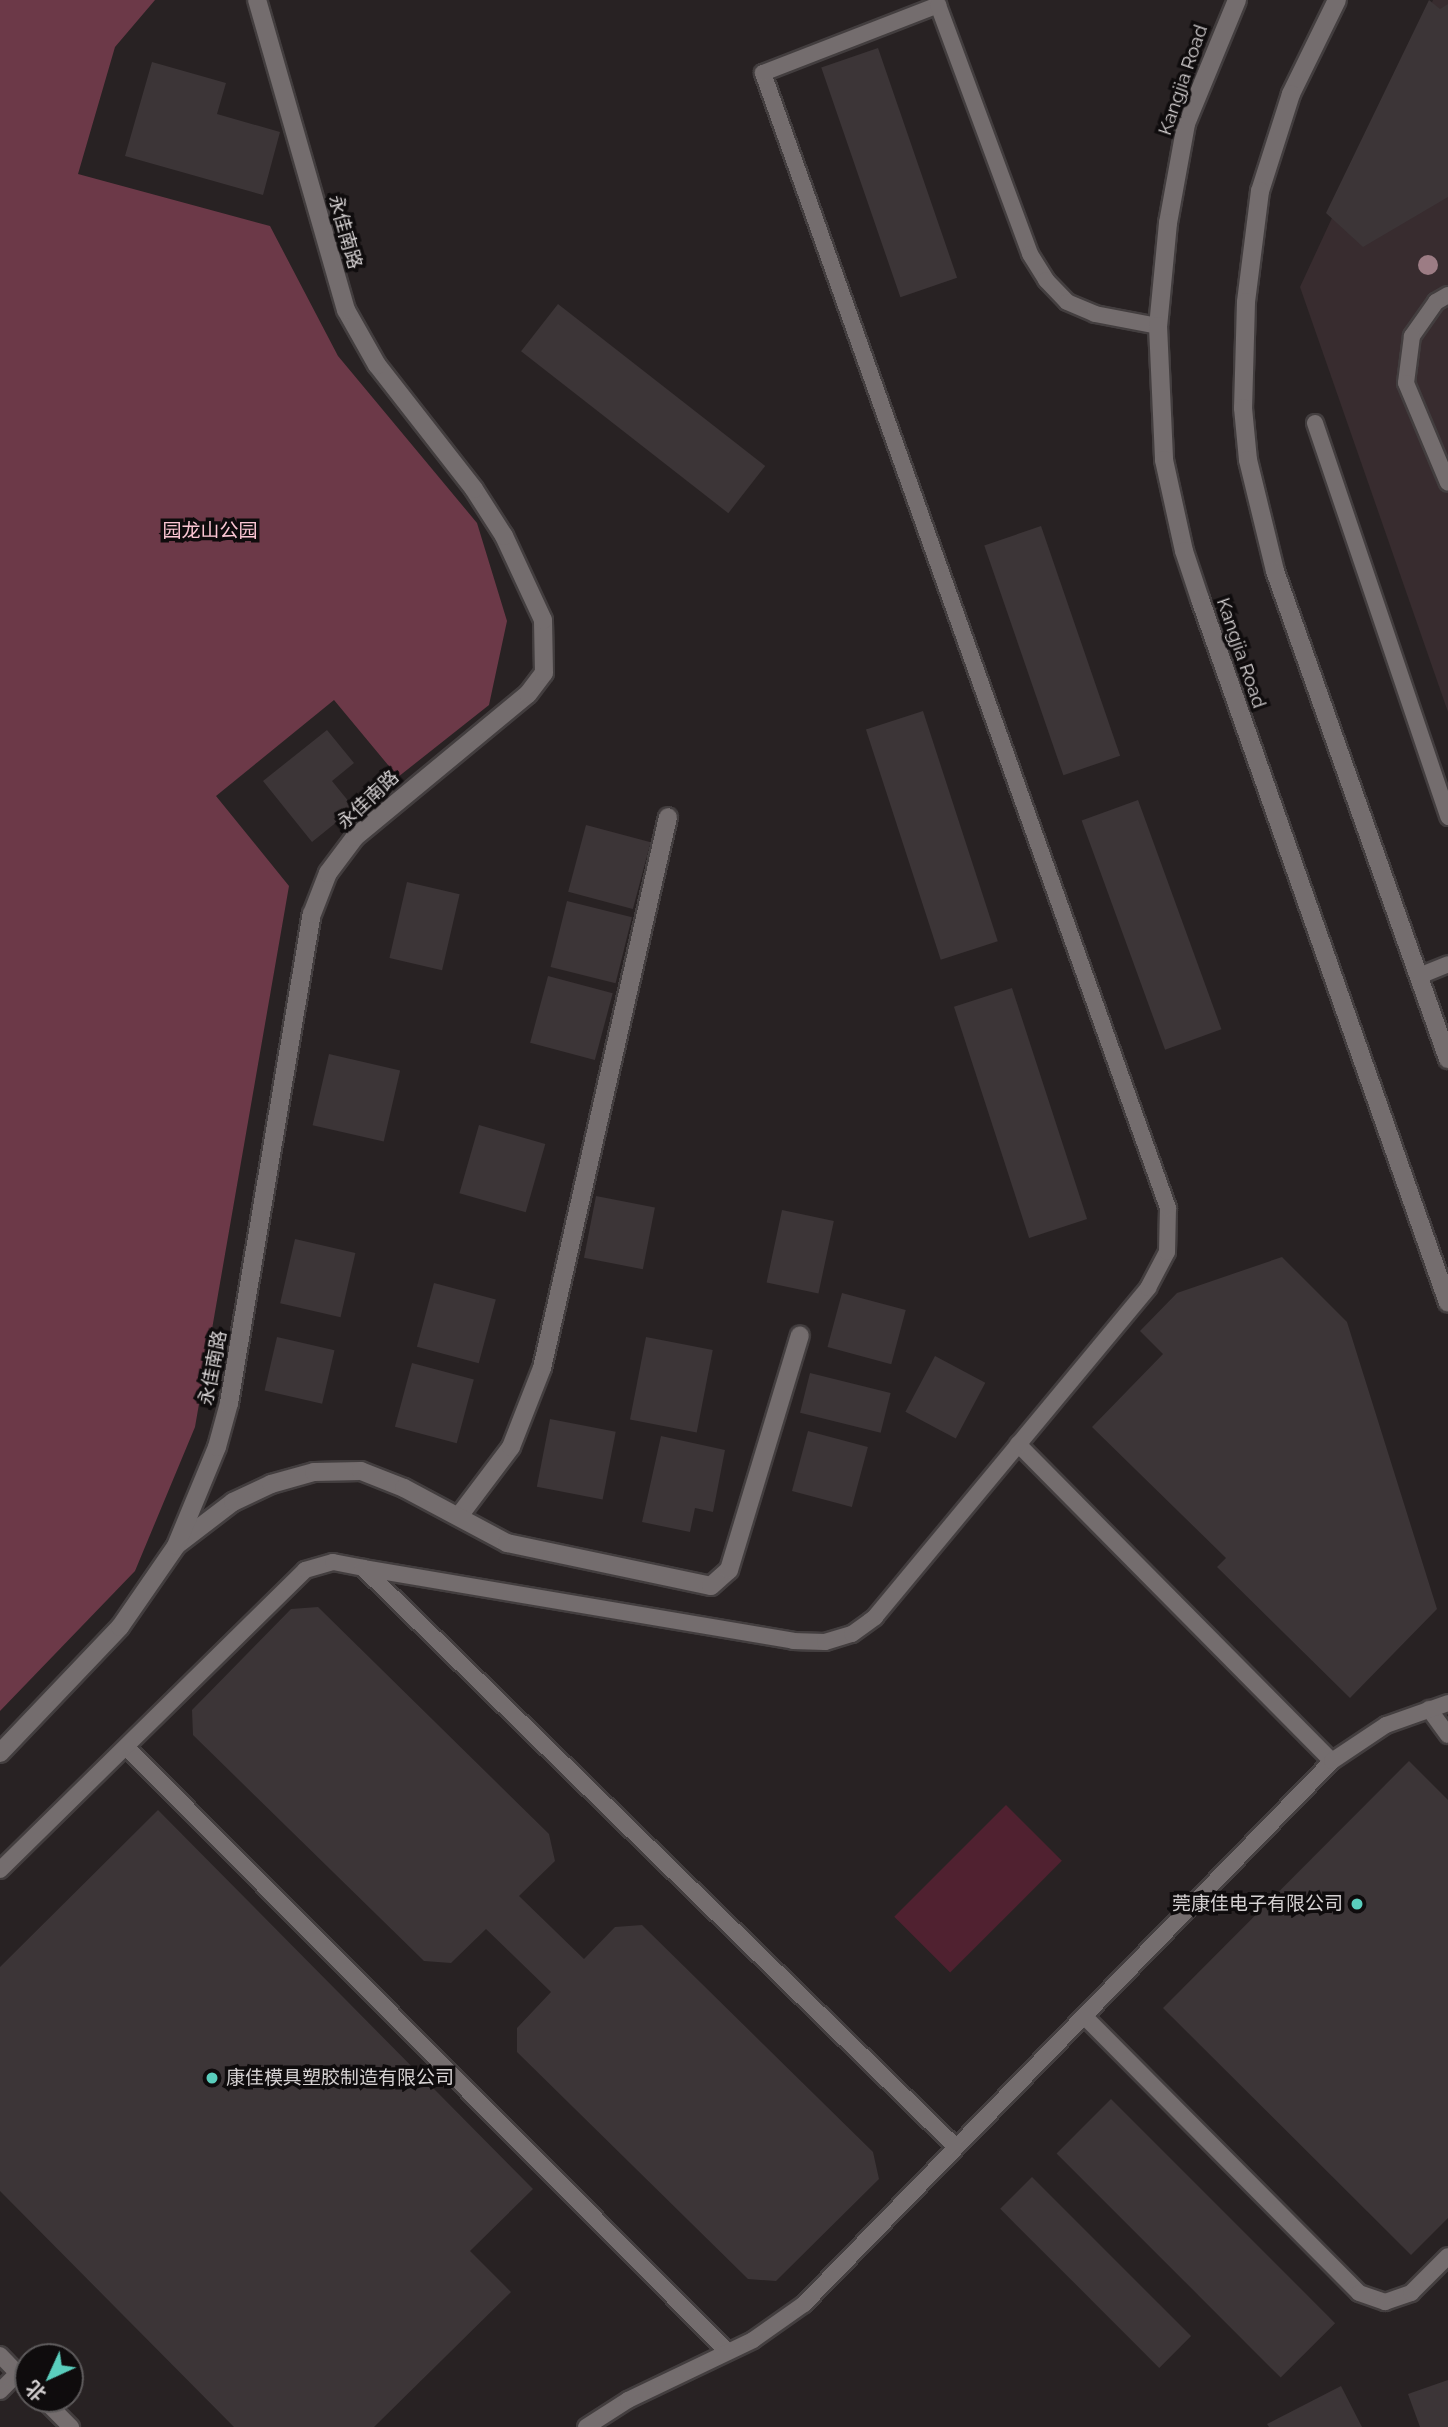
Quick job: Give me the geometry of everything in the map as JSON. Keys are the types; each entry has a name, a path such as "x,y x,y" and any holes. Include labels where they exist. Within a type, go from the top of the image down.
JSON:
{"street":[{"name":"永佳南路","path":"0,1753 120,1627 176,1546 217,1447 229,1403 312,914 328,873 355,837 389,806 528,694 544,673 546,648 543,620 490,512 377,365 346,310 257,0"},
{"name":"Kangjia Road","path":"1237,0 1186,124 1168,223 1158,326 1164,460 1184,551 1448,1303"},
{"path":"1337,0 1291,94 1260,191 1246,302 1242,408 1248,460 1275,571 1448,1059"},
{"path":"459,1516 511,1447 542,1368 668,817"},
{"path":"176,1546 251,1493 293,1477 337,1469 383,1478 508,1543 712,1586 729,1570 800,1335"}],"lane":[{"path":"0,1870 305,1570 333,1562 793,1641 825,1642 852,1634 875,1617 1148,1287 1167,1252 1168,1208 763,73 938,5 1030,254 1046,280 1068,302 1095,314 1158,326"},
{"path":"1448,295 1437,302 1412,336 1406,383 1448,483"},
{"path":"1315,423 1448,817"},
{"path":"1419,976 1448,964"},
{"path":"1018,1444 1332,1761"},
{"path":"363,1568 956,2147"},
{"path":"586,2427 628,2400 753,2340 804,2304 1332,1761 1386,1725 1448,1703"},
{"path":"1429,1709 1448,1735"},
{"path":"126,1747 728,2352"},
{"path":"1084,2016 1359,2293 1385,2302 1411,2293 1448,2256"},
{"path":"0,2356 14,2369"},
{"path":"57,2413 71,2427"}],"shaded area":[{"path":"1433,0 1448,0 1448,712 1300,287"},
{"path":"1006,1805 1062,1861 950,1973 894,1917"}],"green space":[{"name":"园龙山公园","path":"0,0 155,0 115,47 78,174 270,226 338,356 477,523 507,621 489,705 398,777 334,700 216,796 289,886 195,1427 135,1571 0,1711"}],"building":[{"path":"1429,0 1440,9 1448,4 1448,197 1363,247 1326,213"},
{"path":"878,48 957,278 900,297 821,68"},
{"path":"152,62 226,83 217,114 280,132 263,195 125,156"},
{"path":"558,304 765,466 728,513 521,351"},
{"path":"1041,526 1120,756 1063,775 984,546"},
{"path":"923,711 998,941 941,960 866,730"},
{"path":"327,730 354,763 332,781 354,808 312,842 263,781"},
{"path":"1138,800 1221,1029 1165,1050 1082,821"},
{"path":"586,825 651,842 633,909 568,892"},
{"path":"407,882 460,894 442,970 389,958"},
{"path":"567,901 632,917 616,983 551,967"},
{"path":"548,976 613,993 595,1060 530,1043"},
{"path":"1012,988 1087,1219 1029,1238 954,1007"},
{"path":"329,1054 400,1070 384,1142 313,1125"},
{"path":"479,1125 545,1144 526,1212 459,1193"},
{"path":"596,1196 655,1207 643,1269 584,1258"},
{"path":"782,1210 834,1221 818,1293 767,1282"},
{"path":"295,1239 355,1253 341,1317 280,1303"},
{"path":"1282,1257 1347,1322 1437,1609 1350,1698 1217,1567 1226,1558 1092,1427 1163,1354 1140,1331 1177,1293"},
{"path":"434,1283 496,1300 479,1363 417,1347"},
{"path":"842,1293 906,1310 891,1364 828,1347"},
{"path":"277,1337 334,1350 322,1404 265,1391"},
{"path":"646,1337 713,1350 697,1432 630,1419"},
{"path":"935,1356 985,1383 956,1438 905,1412"},
{"path":"412,1363 474,1380 457,1443 395,1427"},
{"path":"810,1373 891,1393 881,1433 800,1413"},
{"path":"550,1419 616,1432 603,1500 537,1487"},
{"path":"808,1431 868,1447 852,1507 792,1491"},
{"path":"661,1436 725,1450 713,1512 695,1508 690,1532 642,1522"},
{"path":"318,1607 549,1834 555,1861 519,1896 584,1959 615,1927 642,1925 873,2152 879,2179 776,2281 748,2279 517,2052 517,2028 551,1992 486,1929 451,1963 424,1961 193,1735 192,1710 291,1609"},
{"name":"莞康佳电子有限公司","path":"1409,1761 1448,1800 1448,2218 1411,2255 1163,2008"},
{"name":"康佳模具塑胶制造有限公司","path":"158,1810 533,2189 470,2251 511,2292 374,2427 234,2427 0,2191 0,1967"},
{"path":"1111,2099 1335,2323 1281,2378 1057,2153"},
{"path":"1032,2177 1191,2336 1159,2368 1000,2209"},
{"path":"1448,2380 1448,2427 1420,2427 1408,2394"},
{"path":"1341,2386 1362,2427 1269,2427 1267,2424"}],"place":[{"name":"莞康佳电子有限公司","path":"1357,1904"},
{"name":"康佳模具塑胶制造有限公司","path":"212,2078"}]}
